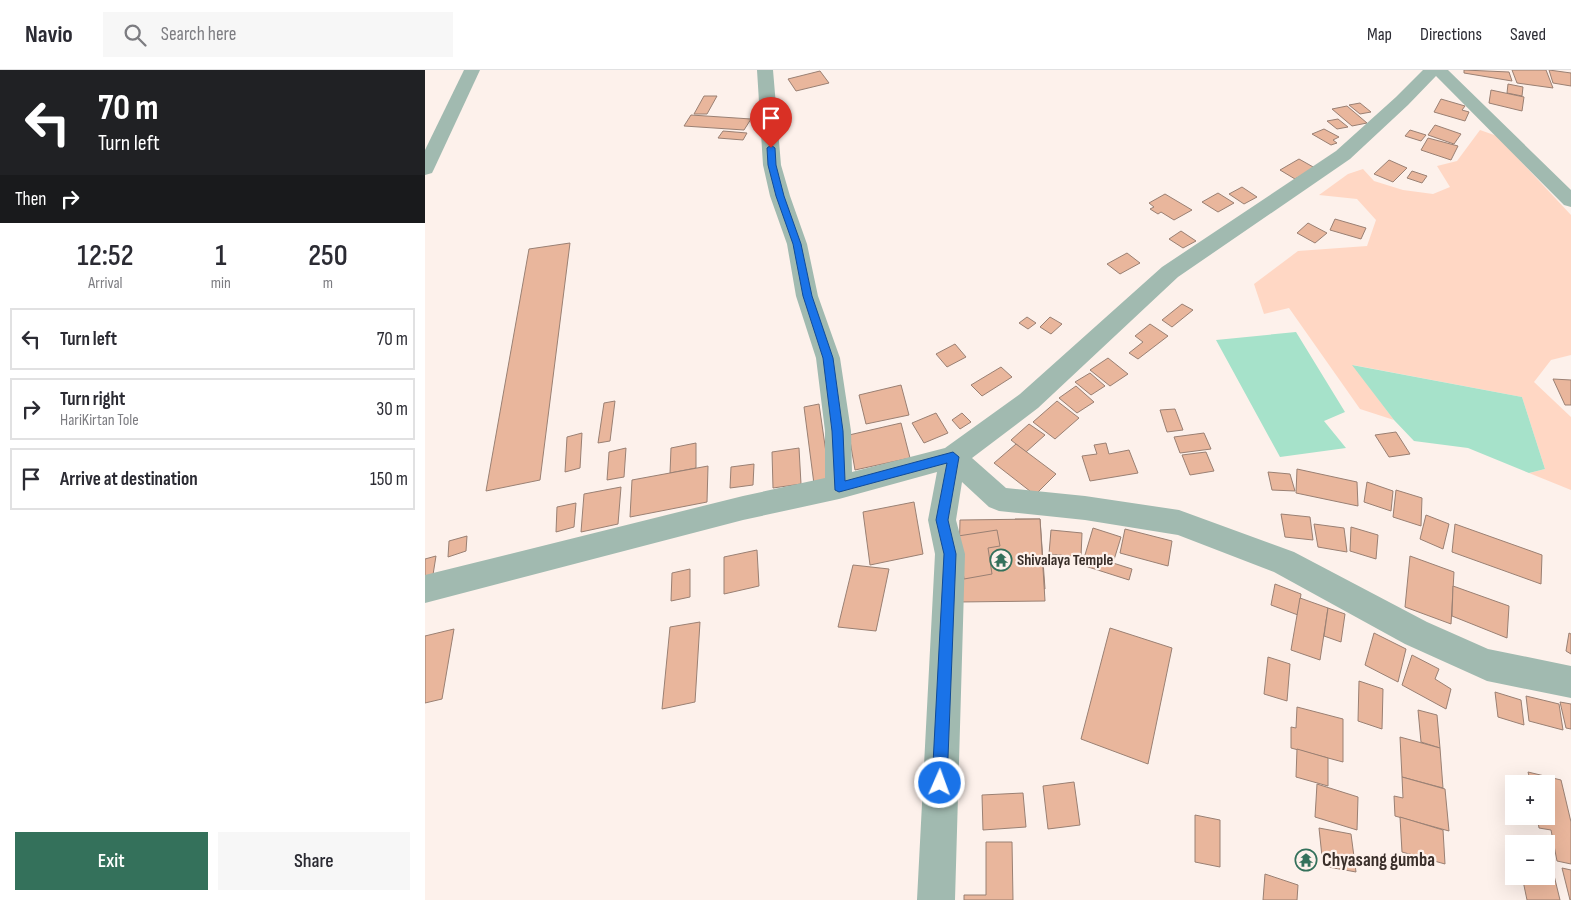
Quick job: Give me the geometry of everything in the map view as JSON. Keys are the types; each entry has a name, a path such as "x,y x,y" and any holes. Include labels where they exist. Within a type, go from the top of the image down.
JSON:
{"street":[{"path":"425,169 473,70"},
{"path":"765,70 772,165 780,196 797,244 807,296 828,358 837,431 839,487"},
{"path":"425,589 953,457 1029,401 1170,272 1343,155 1402,101 1431,70"},
{"path":"1439,70 1571,201"},
{"path":"953,457 999,498 1085,508 1179,523 1284,562 1416,633 1487,665 1571,682"},
{"path":"935,900 950,554 942,520 953,457"}],"shaded area":[{"path":"1480,130 1497,136 1571,215 1571,355 1551,360 1534,382 1571,417 1571,490 1529,473 1545,469 1522,397 1353,365 1394,420 1360,409 1289,308 1264,314 1254,284 1298,251 1367,246 1376,220 1357,199 1319,195 1348,174 1363,169 1374,181 1403,190 1433,194 1450,187 1437,166 1457,161"},
{"path":"1296,332 1345,412 1324,421 1346,448 1280,457 1216,340"},
{"path":"1352,365 1522,397 1545,469 1529,473 1468,448 1414,441 1394,420"}],"building":[{"path":"1464,70 1509,72 1512,81 1464,73"},
{"path":"1512,70 1546,70 1553,88 1517,83"},
{"path":"1549,70 1571,73 1571,86 1553,83"},
{"path":"820,71 829,83 796,91 788,79"},
{"path":"1508,84 1523,87 1522,96 1507,93"},
{"path":"1491,90 1524,97 1522,111 1489,103"},
{"path":"704,96 717,96 707,114 694,114"},
{"path":"1441,99 1465,106 1462,110 1469,112 1465,121 1434,112"},
{"path":"1360,103 1371,112 1360,114 1349,105"},
{"path":"1347,106 1367,123 1352,126 1332,109"},
{"path":"691,115 751,119 744,130 684,126"},
{"path":"1338,119 1348,127 1337,129 1327,121"},
{"path":"1435,125 1461,134 1454,144 1428,135"},
{"path":"1324,129 1339,137 1333,140 1337,143 1331,145 1312,134"},
{"path":"1410,130 1426,135 1421,141 1405,136"},
{"path":"723,131 747,133 743,140 718,138"},
{"path":"1428,138 1458,146 1451,160 1421,150"},
{"path":"1299,159 1315,168 1295,179 1280,170"},
{"path":"1389,160 1407,168 1393,182 1374,174"},
{"path":"1412,171 1427,176 1422,183 1407,178"},
{"path":"1242,187 1257,197 1244,204 1229,194"},
{"path":"1218,193 1234,203 1218,212 1202,202"},
{"path":"1165,194 1192,210 1174,220 1161,212 1158,214 1150,209 1154,207 1149,203"},
{"path":"1335,219 1366,228 1361,239 1330,230"},
{"path":"1308,223 1327,233 1315,243 1297,233"},
{"path":"1181,231 1196,241 1183,248 1169,239"},
{"path":"570,243 540,480 486,491 529,249"},
{"path":"1127,253 1140,263 1120,274 1107,264"},
{"path":"1182,304 1193,310 1172,327 1162,320"},
{"path":"1027,317 1036,323 1028,329 1019,323"},
{"path":"1050,317 1062,324 1051,334 1040,327"},
{"path":"1150,324 1168,336 1138,359 1129,353 1143,342 1135,336"},
{"path":"955,344 966,357 947,367 936,354"},
{"path":"1108,358 1128,374 1110,386 1090,370"},
{"path":"1001,367 1012,377 982,396 971,385"},
{"path":"1090,373 1105,386 1091,395 1075,382"},
{"path":"1553,379 1571,380 1571,405 1565,405"},
{"path":"901,385 909,415 866,424 859,395"},
{"path":"1076,386 1094,402 1077,413 1059,398"},
{"path":"615,401 610,441 598,443 604,403"},
{"path":"1057,401 1079,418 1055,439 1033,422"},
{"path":"819,404 830,480 814,484 804,407"},
{"path":"1175,409 1183,430 1167,432 1160,410"},
{"path":"936,413 948,433 924,443 912,423"},
{"path":"962,413 971,422 960,429 952,420"},
{"path":"901,423 910,458 855,470 849,435"},
{"path":"1029,424 1045,435 1026,452 1011,440"},
{"path":"1396,432 1410,454 1389,457 1375,435"},
{"path":"582,433 580,468 565,472 567,437"},
{"path":"1204,433 1211,449 1180,453 1174,437"},
{"path":"696,443 696,468 670,473 671,448"},
{"path":"1106,443 1109,454 1129,450 1138,473 1090,481 1082,456 1097,454 1094,445"},
{"path":"1016,444 1056,474 1035,495 994,463"},
{"path":"626,448 624,477 607,480 609,452"},
{"path":"799,448 801,484 773,488 772,452"},
{"path":"1206,452 1214,471 1190,475 1182,455"},
{"path":"754,464 753,485 730,488 731,467"},
{"path":"708,466 707,502 630,517 632,480"},
{"path":"1297,469 1357,482 1358,506 1296,493"},
{"path":"1268,472 1290,474 1295,491 1272,490"},
{"path":"1367,482 1393,491 1391,511 1364,502"},
{"path":"621,487 618,524 581,532 584,494"},
{"path":"1396,490 1422,498 1421,526 1393,517"},
{"path":"914,502 923,554 870,565 863,512"},
{"path":"576,503 574,527 556,532 557,507"},
{"path":"1281,514 1310,517 1313,540 1285,537"},
{"path":"1426,515 1449,524 1443,549 1420,539"},
{"path":"1015,519 1040,519 1045,589 997,590 997,566 1016,565"},
{"name":"Shivalaya Temple","path":"1040,519 1045,601 958,602 960,520"},
{"path":"1314,524 1344,528 1347,552 1318,547"},
{"path":"1455,524 1542,555 1541,584 1452,552"},
{"path":"1351,527 1378,535 1376,559 1350,551"},
{"path":"1093,528 1121,537 1113,563 1132,569 1129,580 1082,565"},
{"path":"1125,529 1172,541 1168,566 1120,553"},
{"path":"997,530 1000,546 988,548 992,574 964,579 958,536"},
{"path":"1051,530 1082,533 1081,557 1049,554"},
{"path":"467,536 466,551 448,557 449,541"},
{"path":"757,550 759,586 724,594 724,557"},
{"path":"436,556 432,581 425,583 425,559"},
{"path":"1410,556 1454,572 1451,624 1405,607"},
{"path":"853,565 889,569 876,631 838,627"},
{"path":"690,569 690,597 671,601 672,573"},
{"path":"1275,584 1301,594 1298,615 1271,605"},
{"path":"1453,586 1509,606 1507,638 1452,616"},
{"path":"1300,598 1328,608 1320,660 1291,650"},
{"path":"1328,608 1345,614 1341,642 1324,636"},
{"path":"700,622 695,702 662,709 670,627"},
{"path":"1110,628 1172,648 1148,764 1081,739"},
{"path":"454,629 442,699 425,703 425,636"},
{"path":"1374,633 1406,649 1398,682 1365,665"},
{"path":"1569,633 1571,634 1571,654 1566,651"},
{"path":"1412,655 1439,669 1435,679 1451,689 1446,709 1402,685"},
{"path":"1268,657 1290,664 1287,701 1264,694"},
{"path":"1359,681 1383,689 1382,729 1358,721"},
{"path":"1495,692 1521,700 1524,725 1498,717"},
{"path":"1526,696 1559,704 1563,730 1529,721"},
{"path":"1560,702 1571,704 1571,729 1566,728"},
{"path":"1297,707 1343,719 1343,762 1291,748 1291,727 1296,728"},
{"path":"1418,710 1437,715 1440,748 1421,742"},
{"path":"1400,737 1440,748 1443,788 1402,777"},
{"path":"1297,749 1328,758 1328,786 1296,777"},
{"path":"1528,772 1540,775 1529,775"},
{"path":"1402,777 1445,789 1449,831 1395,816 1394,796 1403,798"},
{"path":"1555,779 1561,780 1571,822 1571,864 1557,861 1555,835 1552,835 1551,830 1539,828 1538,825 1555,825"},
{"path":"1074,782 1080,825 1048,829 1043,786"},
{"path":"1317,784 1358,797 1357,830 1315,817"},
{"path":"1023,793 1026,827 983,830 982,795"},
{"path":"1195,815 1220,820 1220,867 1195,862"},
{"path":"1400,817 1443,830 1445,864 1402,852"},
{"path":"1319,828 1351,834 1356,872 1323,866"},
{"path":"986,842 1012,842 1013,900 964,900 964,895 986,895"},
{"path":"1562,868 1571,870 1571,900 1570,900"},
{"path":"1265,874 1298,885 1297,900 1263,900"},
{"path":"1555,879 1560,900 1527,900 1524,885 1555,885"}],"place":[{"name":"Shivalaya Temple","path":"1001,560"},
{"name":"Chyasang gumba","path":"1306,860"}],"route":[{"path":"771,148 772,165 780,196 797,244 807,296 828,358 837,431 839,487 953,457 942,520 950,554 940,783"}]}
